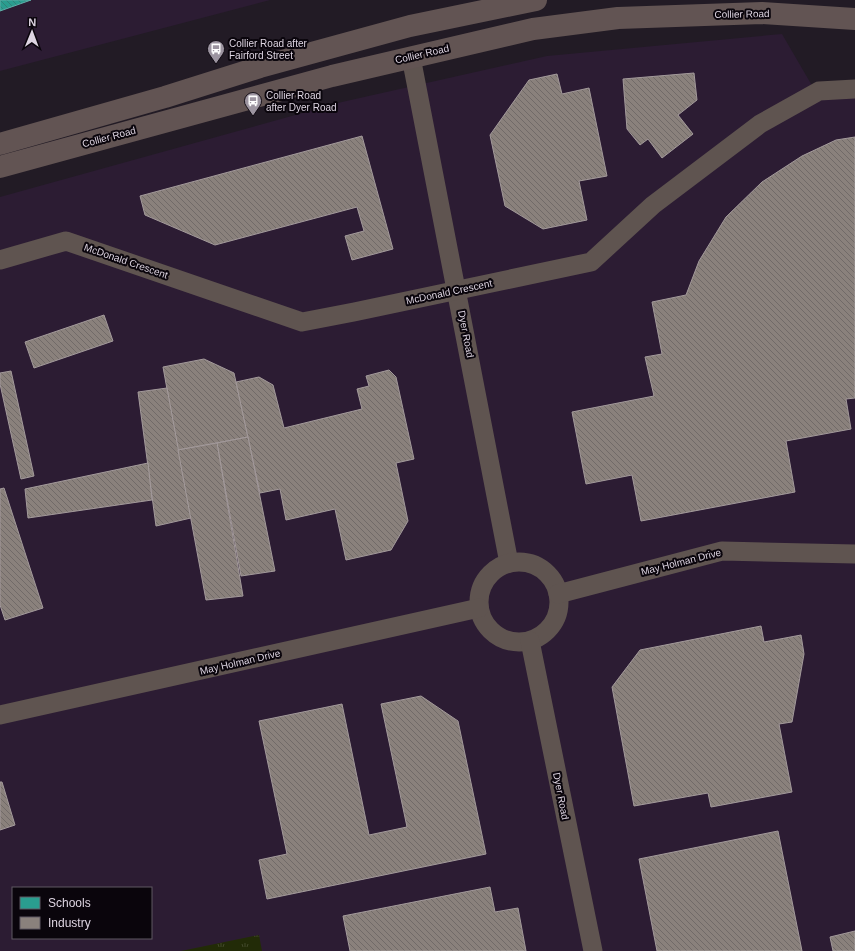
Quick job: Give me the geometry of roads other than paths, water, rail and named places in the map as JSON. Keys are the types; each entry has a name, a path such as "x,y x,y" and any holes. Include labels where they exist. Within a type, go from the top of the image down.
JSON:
{"main road":[{"path":"0,144 165,98 260,67 410,26 536,0"},
{"name":"Collier Road","path":"0,167 332,76 533,29 618,18 762,13 855,19"}],"street":[{"name":"Dyer Road","path":"411,57 509,564"},
{"name":"McDonald Crescent","path":"0,260 66,241 302,322 457,291 591,262 653,205 760,124 819,91 855,89"},
{"name":"May Holman Drive","path":"558,594 722,551 855,554"},
{"path":"522,562 545,572 553,582 558,594 558,609 553,623 543,634 530,640 516,642 503,639 492,632 483,621 479,608 480,593 485,580 496,570 509,564 522,562"},
{"name":"May Holman Drive","path":"0,715 479,608"},
{"name":"Dyer Road","path":"530,640 593,951"}],"place":[{"name":"Collier Road after Fairford Street","path":"216,64"},
{"name":"Collier Road after Dyer Road","path":"253,116"}]}
